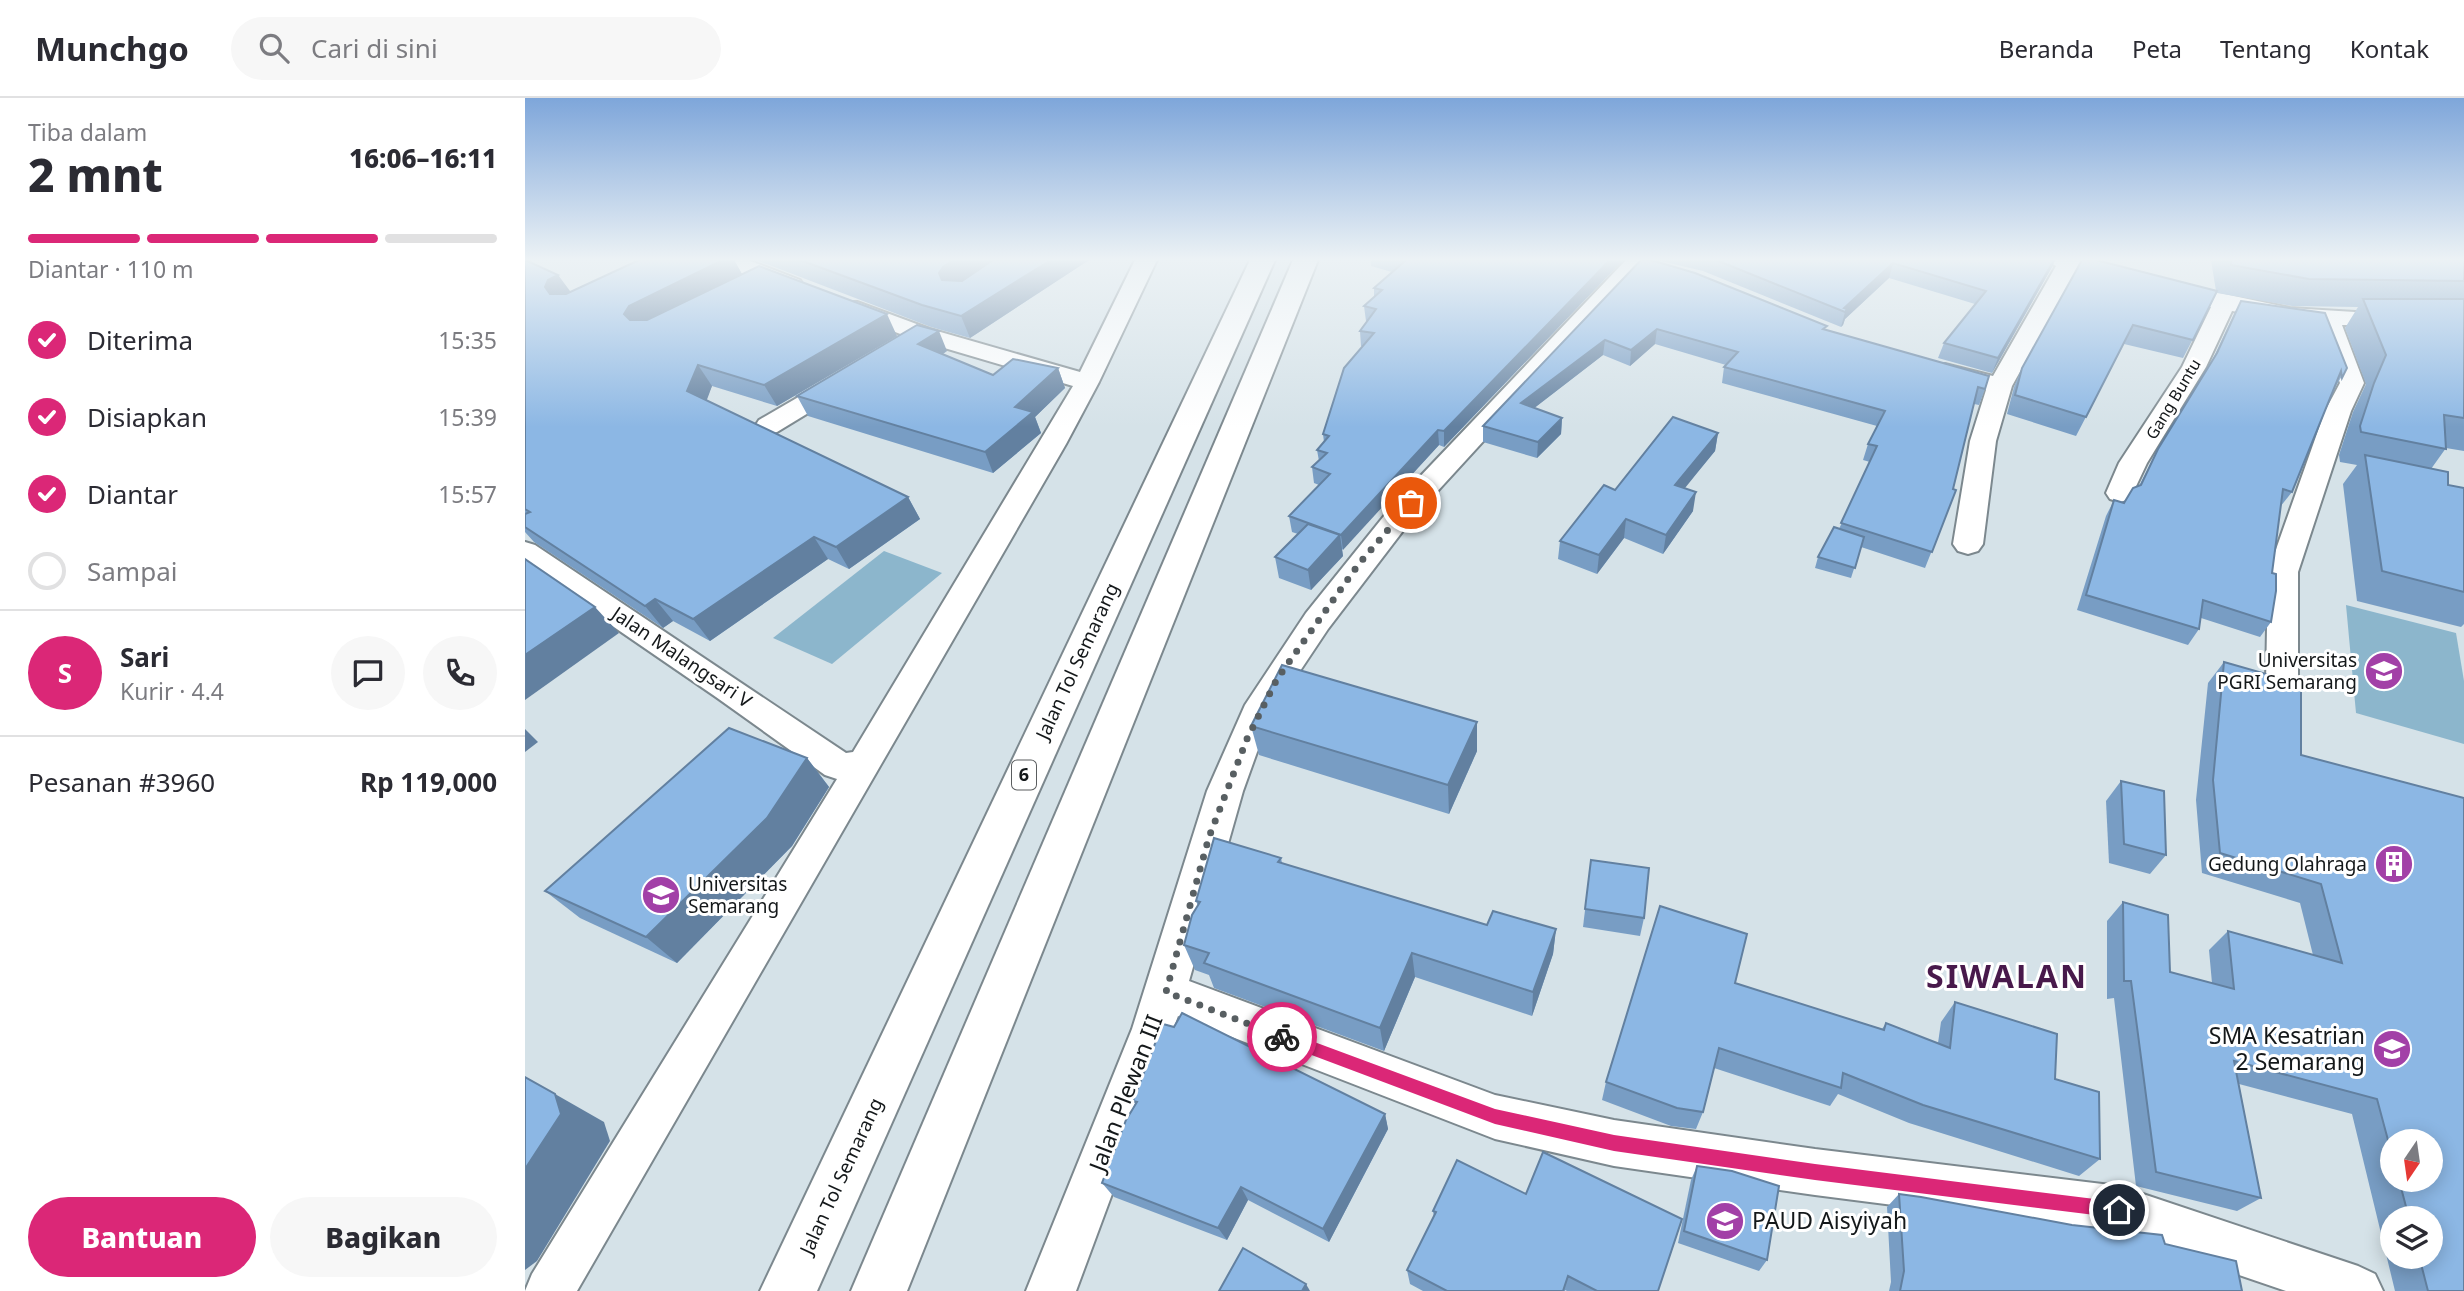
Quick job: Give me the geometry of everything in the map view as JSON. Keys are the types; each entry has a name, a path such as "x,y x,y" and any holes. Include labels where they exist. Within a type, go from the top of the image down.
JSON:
{"highway":[{"name":"Jalan Tol Semarang","path":"788,1291 1237,316"},
{"path":"879,1291 1283,316"}],"street":[{"path":"874,316 922,334 1087,382"},
{"path":"549,1291 851,764 884,726 1053,444 1119,316"},
{"path":"1166,992 1209,837 1237,759 1277,679 1358,565 1393,522 1595,316"},
{"path":"1969,544 1983,441 2000,386 2036,316"},
{"name":"Gang Buntu","path":"2120,493 2133,463 2193,367 2218,316"},
{"path":"2298,316 2464,318"},
{"path":"2281,683 2283,572 2334,471 2338,411 2352,383 2327,318"},
{"path":"898,348 922,334"},
{"path":"1923,365 2000,386"},
{"path":"768,426 863,369"},
{"name":"Jalan Malangsari V","path":"525,552 728,688 851,764"},
{"name":"Jalan Plewan III","path":"1051,1291 1166,992 1495,1117 1614,1143 1815,1172 2119,1210 2358,1291"}],"shaded area":[{"path":"884,551 942,573 832,664 773,638"},
{"path":"2346,605 2456,633 2464,681 2464,744 2356,713"}],"building":[{"path":"525,316 626,316 630,320 647,320 656,316 884,316 764,385 698,365 687,391 908,497 836,547 814,537 693,619 655,599 645,606 525,527 525,514 530,512 525,509"},
{"path":"1371,316 1556,316 1444,431 1438,430 1341,535 1289,516 1330,474 1312,467 1327,453 1317,450 1329,436 1323,434 1344,368 1374,333 1360,331"},
{"path":"1588,316 1801,316 1827,326 1823,329 1989,376 1985,389 1978,387 1953,489 1956,490 1932,552 1841,523 1877,446 1868,444 1885,411 1724,367 1738,352 1657,329 1631,350 1605,340 1521,403 1562,418 1538,442 1483,426"},
{"path":"1966,316 2022,316 1998,358 1944,343"},
{"path":"2051,316 2205,316 2193,340 2133,325 2086,417 2015,395 2022,368"},
{"path":"2234,316 2326,316 2347,368 2342,378 2341,371 2292,492 2283,489 2272,573 2276,574 2276,591 2271,622 2203,600 2199,629 2086,595 2114,500 2124,503 2133,488 2141,485 2158,449 2217,353"},
{"path":"2370,316 2464,316 2464,418 2444,415 2446,449 2361,432 2360,426 2386,355"},
{"path":"917,325 939,331 918,344 993,375 1013,359 1058,368 1015,407 1033,412 985,452 797,396"},
{"path":"1673,417 1718,433 1675,485 1696,492 1666,535 1626,519 1599,555 1560,541 1604,485 1615,490"},
{"path":"2365,455 2448,472 2448,485 2464,488 2464,592 2382,571"},
{"path":"1308,524 1340,535 1308,570 1275,557"},
{"path":"1834,527 1864,537 1855,568 1818,557"},
{"path":"525,559 595,607 525,655"},
{"path":"2224,662 2301,684 2301,755 2464,798 2464,1291 2428,1291 2422,1269 2443,1269 2443,1206 2406,1206 2402,1192 2443,1192 2443,1129 2385,1129 2377,1099 2234,1061 2261,1198 2156,1172 2131,981 2124,981 2123,902 2168,915 2170,972 2234,989 2228,931 2342,963 2321,884 2220,853 2213,780"},
{"path":"1282,665 1477,722 1448,785 1251,726"},
{"path":"729,728 807,758 767,818 646,937 545,891"},
{"path":"2121,781 2164,791 2166,855 2124,844"},
{"path":"1214,838 1281,858 1278,862 1487,925 1493,911 1556,929 1533,992 1412,953 1380,1028 1204,963 1209,953 1184,945 1192,915 1200,902 1196,901"},
{"path":"1591,860 1649,868 1644,918 1585,909"},
{"path":"1660,906 1747,934 1735,983 1884,1030 1886,1023 1950,1048 1955,1002 2057,1034 2055,1079 2099,1092 2100,1159 1923,1105 1843,1073 1841,1088 1719,1048 1703,1112 1677,1108 1606,1082"},
{"path":"1182,1013 1385,1114 1323,1229 1241,1187 1218,1228 1102,1183 1126,1120 1137,1102 1133,1101 1161,1028 1163,1024 1174,1027"},
{"path":"525,1077 555,1094 561,1114 525,1169"},
{"path":"1543,1152 1682,1219 1658,1291 1597,1291 1568,1276 1563,1291 1447,1291 1407,1270 1436,1212 1433,1211 1457,1160 1526,1194"},
{"name":"PAUD Aisyiyah","path":"1697,1166 1732,1171 1779,1186 1767,1260 1684,1231"},
{"path":"1899,1194 2072,1225 2162,1235 2165,1244 2236,1261 2242,1291 1900,1291 1904,1271"},
{"path":"1243,1248 1306,1284 1302,1291 1219,1291"}],"way so far":[{"path":"1282,1037 1166,992 1209,837 1237,759 1277,679 1358,565 1411,503"}],"place":[{"name":"Universitas PGRI Semarang","path":"2384,671"},
{"name":"Gedung Olahraga","path":"2394,864"},
{"name":"Universitas Semarang","path":"661,895"},
{"name":"SMA Kesatrian 2 Semarang","path":"2392,1049"},
{"name":"PAUD Aisyiyah","path":"1725,1221"}],"district":[{"name":"SIWALAN","path":"2007,977"}],"route":[{"path":"1282,1037 1495,1117 1614,1143 1815,1172 2119,1210"}]}
